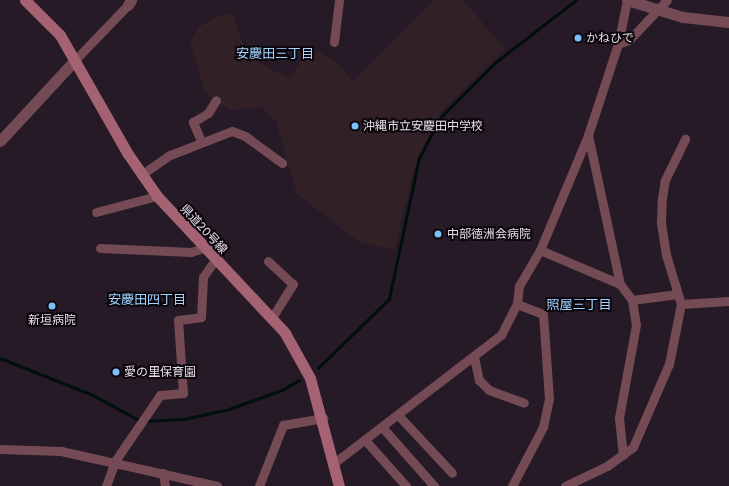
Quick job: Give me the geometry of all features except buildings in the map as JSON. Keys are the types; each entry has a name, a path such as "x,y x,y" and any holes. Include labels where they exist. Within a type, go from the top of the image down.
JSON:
{"main road":[{"name":"県道20号線","path":"25,0 60,35 141,175 157,196 215,260 272,318 310,378 323,418 339,486"}],"street":[{"path":"334,42 340,0"},
{"path":"334,463 502,335 517,304 519,286 540,250 588,135 618,44 627,0 683,17 729,22"},
{"path":"618,44 629,40 668,0"},
{"path":"0,142 130,2"},
{"path":"201,141 193,122 208,113 216,100"},
{"path":"141,175 170,155 201,141 232,131 245,136 282,163"},
{"path":"588,135 620,284 632,300 634,343 619,418 623,455"},
{"path":"565,486 623,455 637,441 651,413 670,364 682,304 666,255 661,222 665,180 685,139"},
{"path":"96,212 157,196"},
{"path":"100,248 191,252 204,248"},
{"path":"540,250 620,284"},
{"path":"106,486 115,461 160,395 184,393 178,320 201,316 203,278 215,260"},
{"path":"268,261 293,284 272,318"},
{"path":"632,300 678,294"},
{"path":"682,304 729,301"},
{"path":"512,486 543,427 549,399 543,314 517,304"},
{"path":"474,357 479,380 489,390 524,403"},
{"path":"398,414 452,473"},
{"path":"259,486 283,425 323,418"},
{"path":"382,427 434,486"},
{"path":"365,440 406,486"},
{"path":"0,449 61,451 115,461 217,486"},
{"path":"163,473 164,486"}],"shaded area":[{"name":"沖縄市立安慶田中学校","path":"435,0 463,0 505,49 442,111 430,131 413,172 395,250 359,242 297,194 276,121 262,107 232,110 213,101 204,89 190,43 199,27 225,13 233,15 247,56 270,69 291,78 303,57 318,52 337,62 352,81"}],"waterway":[{"path":"318,368 389,299 419,158 441,117 496,62 576,0"},
{"path":"0,358 93,395 139,420"},
{"path":"144,421 184,419 229,409 282,390 299,380"}],"place":[{"name":"かねひで","path":"578,38"},
{"name":"沖縄市立安慶田中学校","path":"355,126"},
{"name":"中部徳洲会病院","path":"438,234"},
{"name":"新垣病院","path":"52,306"},
{"name":"愛の里保育園","path":"116,372"}],"district":[{"name":"安慶田三丁目","path":"275,54"},
{"name":"安慶田四丁目","path":"147,300"},
{"name":"照屋三丁目","path":"579,305"}]}
